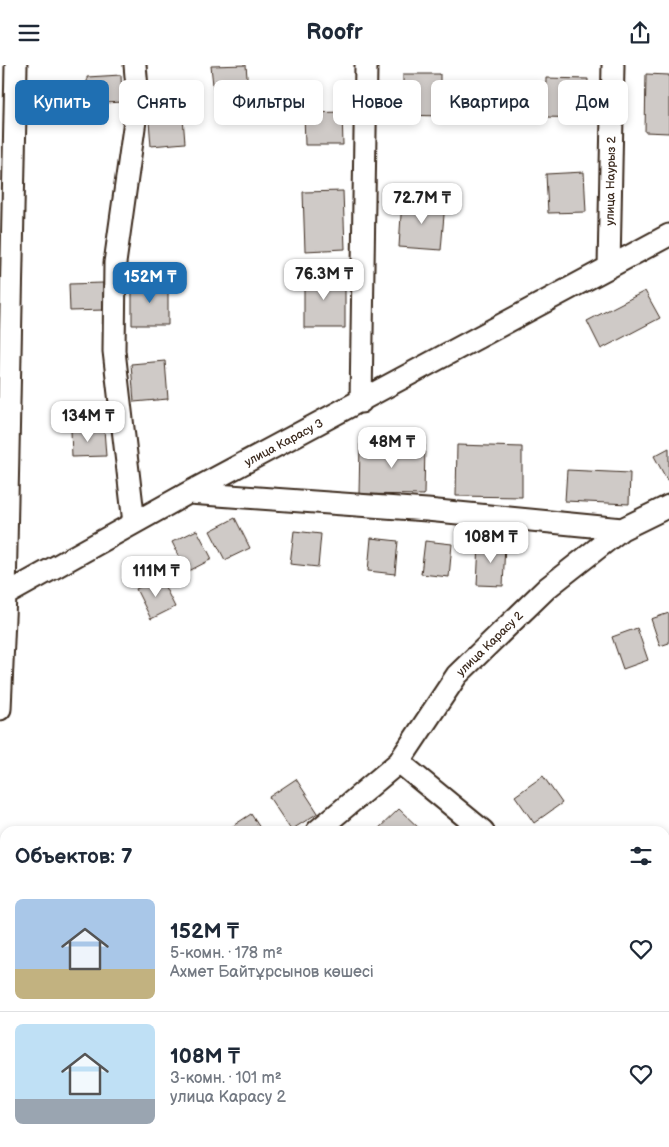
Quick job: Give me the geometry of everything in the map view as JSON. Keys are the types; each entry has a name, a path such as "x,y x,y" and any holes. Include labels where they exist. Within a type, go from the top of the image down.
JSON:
{"street":[{"path":"0,709 5,595 16,65"},
{"path":"134,523 114,351 115,263 138,99 135,65"},
{"path":"361,402 366,65"},
{"name":"улица Наурыз 2","path":"609,267 614,65"},
{"name":"улица Карасу 3","path":"5,595 188,493 361,402 669,235"},
{"path":"188,493 427,510 622,529"},
{"name":"улица Карасу 2","path":"323,826 399,762 456,675 547,588 622,529 669,506"},
{"path":"399,762 477,826"}],"building":[{"path":"246,65 247,80 214,80 214,94 211,66"},
{"path":"403,74 440,74 440,80 431,80 431,116 421,115 421,80 403,80"},
{"path":"646,74 669,75 669,133 645,132"},
{"path":"121,75 121,80 119,80 119,102 109,103 109,80 87,80 87,77"},
{"path":"546,78 588,79 558,80 558,117 548,117 548,80"},
{"path":"323,112 333,112 333,125 342,125 343,145 305,145 304,125 323,125"},
{"path":"149,125 184,125 185,143 151,146"},
{"path":"584,172 586,212 548,213 546,174"},
{"path":"343,191 345,249 305,251 303,192"},
{"path":"402,199 445,203 441,250 399,247"},
{"path":"304,274 345,274 345,328 304,328"},
{"path":"132,282 168,283 168,325 132,325"},
{"path":"103,283 104,310 70,311 69,284"},
{"path":"645,291 660,318 601,349 587,321"},
{"path":"165,361 168,399 134,402 131,364"},
{"path":"104,429 106,456 72,457 71,430"},
{"path":"360,444 425,445 424,495 359,494"},
{"path":"457,445 522,447 522,497 456,496"},
{"path":"669,448 669,481 668,482 654,456"},
{"path":"567,470 630,473 629,504 565,501"},
{"path":"235,518 250,548 225,560 210,531"},
{"path":"197,530 212,559 187,572 172,542"},
{"path":"294,531 321,534 318,567 290,564"},
{"path":"371,538 398,541 395,574 368,571"},
{"path":"425,541 452,544 449,577 421,574"},
{"path":"479,543 505,544 503,586 477,585"},
{"path":"160,577 175,607 151,619 136,589"},
{"path":"669,613 669,643 660,646 651,619"},
{"path":"637,628 648,660 623,669 612,637"},
{"path":"543,776 562,803 534,823 515,796"},
{"path":"296,779 318,813 297,826 288,826 269,797"},
{"path":"399,809 417,826 381,826"},
{"path":"251,814 259,826 233,826"}]}
